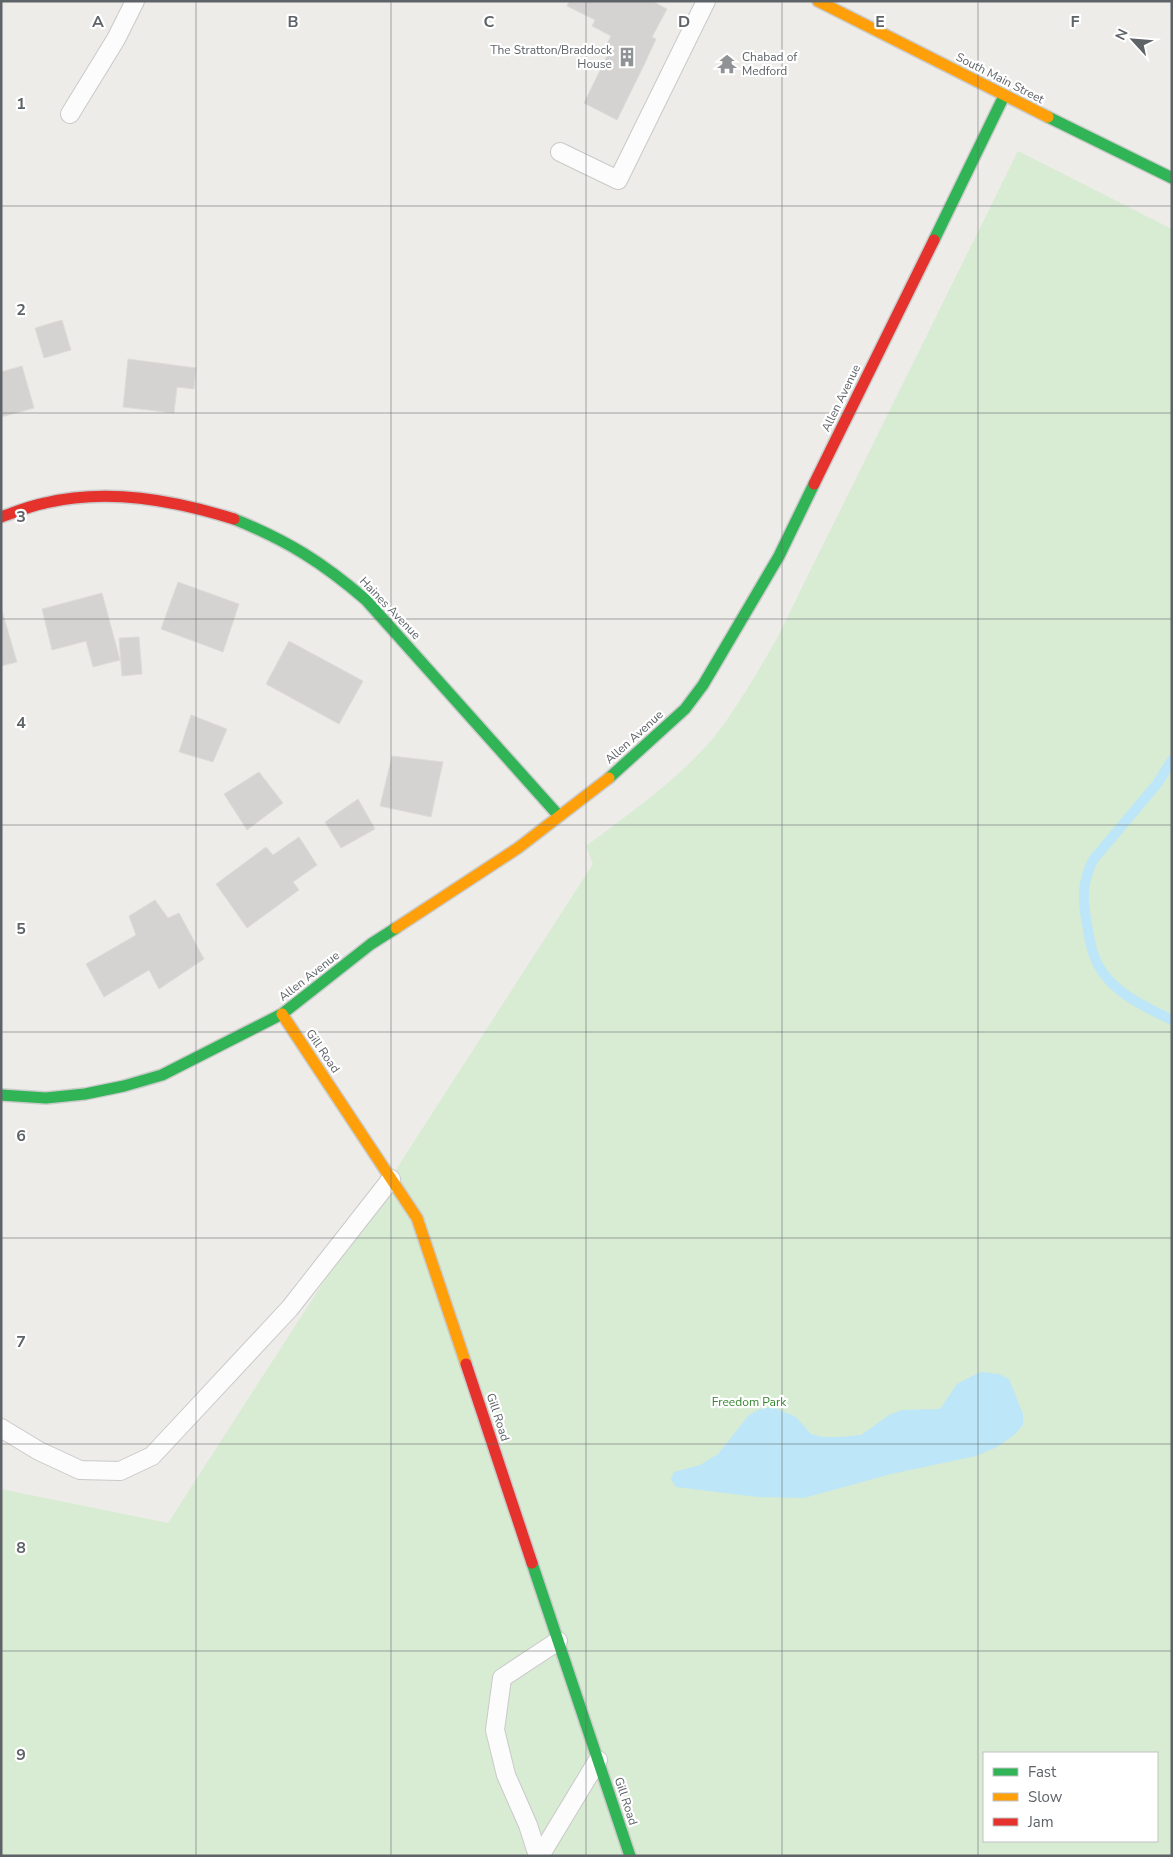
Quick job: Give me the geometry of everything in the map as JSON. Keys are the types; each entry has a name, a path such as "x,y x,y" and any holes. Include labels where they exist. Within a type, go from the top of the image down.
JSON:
{"street":[{"name":"South Main Street","path":"818,1 1004,96 1172,178"},
{"name":"Allen Avenue","path":"1,1095 46,1098 85,1094 124,1086 162,1075 282,1014 371,944 518,848 643,748 685,709 702,685 779,556 1004,96"},
{"name":"Haines Avenue","path":"1,517 51,501 113,496 144,498 175,502 213,512 264,531 292,545 343,579 366,600 559,816"},
{"name":"Gill Road","path":"282,1014 417,1218 630,1856"}],"lane":[{"path":"70,114 116,39 135,1"},
{"path":"560,152 618,180 706,1"},
{"path":"1,1428 39,1451 80,1470 120,1471 152,1456 290,1308 391,1179"},
{"path":"539,1856 506,1774 495,1730 502,1678 558,1641"},
{"path":"539,1856 598,1760"}],"green space":[{"name":"Freedom Park","path":"1018,151 1172,229 1172,1856 1,1856 1,1489 168,1523 593,864 586,846 637,808 685,767 714,737 747,690 776,640"}],"water":[{"path":"980,1372 999,1374 1009,1379 1023,1414 1023,1425 1013,1436 997,1447 976,1456 891,1474 804,1498 758,1497 676,1487 671,1479 674,1472 700,1465 718,1454 749,1415 760,1409 773,1407 796,1417 811,1434 822,1437 861,1435 889,1415 902,1410 940,1409 957,1384"}],"building":[{"name":"The Stratton/Braddock House","path":"569,1 652,1 667,9 652,37 656,39 617,120 584,103 609,52 604,49 611,36 592,26 595,20 567,6"},
{"path":"62,320 71,350 44,358 35,328"},
{"path":"128,359 196,368 194,389 177,387 174,413 123,407"},
{"path":"22,366 34,408 1,417 1,372"},
{"path":"178,582 239,604 223,652 161,629"},
{"path":"102,593 120,660 93,667 86,641 52,650 42,609"},
{"path":"1,612 17,662 1,666"},
{"path":"139,637 142,674 122,676 119,638"},
{"path":"289,641 363,681 339,724 266,684"},
{"path":"191,715 227,729 213,762 179,752"},
{"path":"392,756 443,762 431,817 380,806"},
{"path":"259,772 283,803 247,830 224,794"},
{"path":"358,799 375,829 341,848 325,822"},
{"path":"299,837 317,865 293,882 299,890 247,928 216,884 266,847 273,855"},
{"path":"155,900 168,918 179,913 204,959 159,989 149,970 104,997 86,964 136,935 129,916"}],"waterway":[{"path":"1172,760 1157,784 1093,860 1084,891 1085,915 1091,945 1101,969 1108,979 1127,996 1172,1020"}],"traffic: fast":[{"path":"934,240 1004,96"},
{"path":"1048,117 1172,178"},
{"path":"609,778 685,709 703,685 779,556 814,484"},
{"path":"234,519 288,544 319,563 366,600 559,816"},
{"path":"1,1095 46,1098 85,1094 124,1086 162,1075 282,1014 371,944 396,928"},
{"path":"532,1563 630,1856"}],"traffic: slow":[{"path":"818,1 1048,117"},
{"path":"396,928 518,848 609,778"},
{"path":"282,1014 417,1218 466,1364"}],"traffic: jam":[{"path":"814,484 934,240"},
{"path":"1,517 45,503 93,496 116,496 188,506 234,519"},
{"path":"466,1364 532,1563"}],"place":[{"name":"The Stratton/Braddock House","path":"627,57"},
{"name":"Chabad of Medford","path":"727,64"}]}
